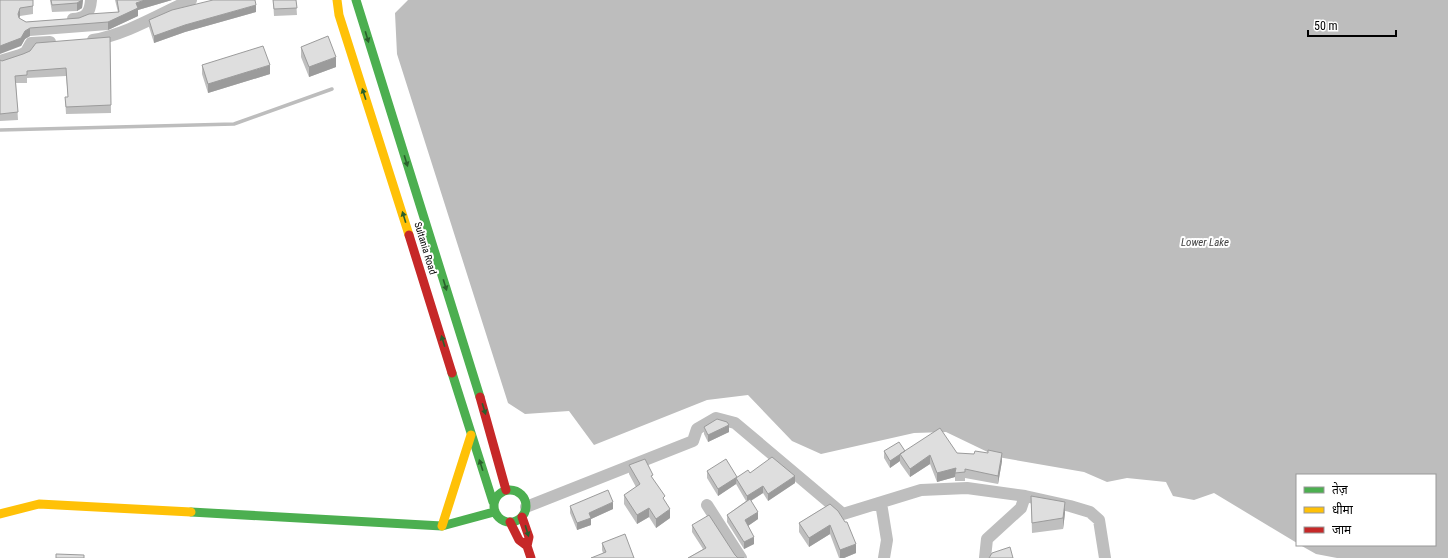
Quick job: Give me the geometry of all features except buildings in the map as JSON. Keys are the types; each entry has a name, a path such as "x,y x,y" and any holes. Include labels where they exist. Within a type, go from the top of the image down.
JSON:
{"main road":[{"name":"Sultania Road","path":"337,0 339,15 440,330 471,435 494,502"},
{"name":"Sultania Road","path":"356,0 485,412 506,490"},
{"path":"442,526 471,435"},
{"path":"524,512 510,522 504,522 494,512 494,502 498,494 506,490 517,491 521,494 529,538 527,546 531,558"},
{"path":"0,514 39,504 442,526 494,512"},
{"path":"510,522 519,540 527,546"}],"street":[{"path":"63,19 86,16 90,10 91,0"},
{"path":"82,40 110,37 125,32 191,0"},
{"path":"0,61 26,52 31,43 61,42"},
{"path":"524,512 693,441 697,429 716,418 735,423 843,514 921,490 967,488 1025,496 1090,512 1098,520 1105,558"},
{"path":"985,558 987,539 1021,508 1025,496"},
{"path":"881,503 887,540 884,558"},
{"path":"707,505 742,558"}],"water":[{"name":"Lower Lake","path":"408,0 1448,0 1448,558 1337,558 1316,554 1302,546 1436,546 1436,474 1296,474 1296,542 1214,493 1194,500 1173,496 1166,482 1127,478 1107,482 1084,472 998,457 946,432 914,433 821,454 792,441 748,395 707,400 594,445 569,411 525,414 508,403 397,54 395,13"}],"waterway":[{"path":"0,130 234,124 332,89"}],"traffic: fast":[{"path":"356,0 480,397"},
{"path":"452,373 493,502"},
{"path":"507,490 513,490 522,494 526,506 522,518 513,522 507,522 498,518 494,509 494,503 498,494 507,490"},
{"path":"191,512 442,526 494,512"}],"traffic: slow":[{"path":"337,0 339,15 409,235"},
{"path":"442,526 471,435"},
{"path":"0,514 39,504 191,512"}],"traffic: jam":[{"path":"409,235 452,373"},
{"path":"480,397 506,490"},
{"path":"522,517 529,537 527,546 531,558"},
{"path":"510,522 519,540 527,546"}]}
